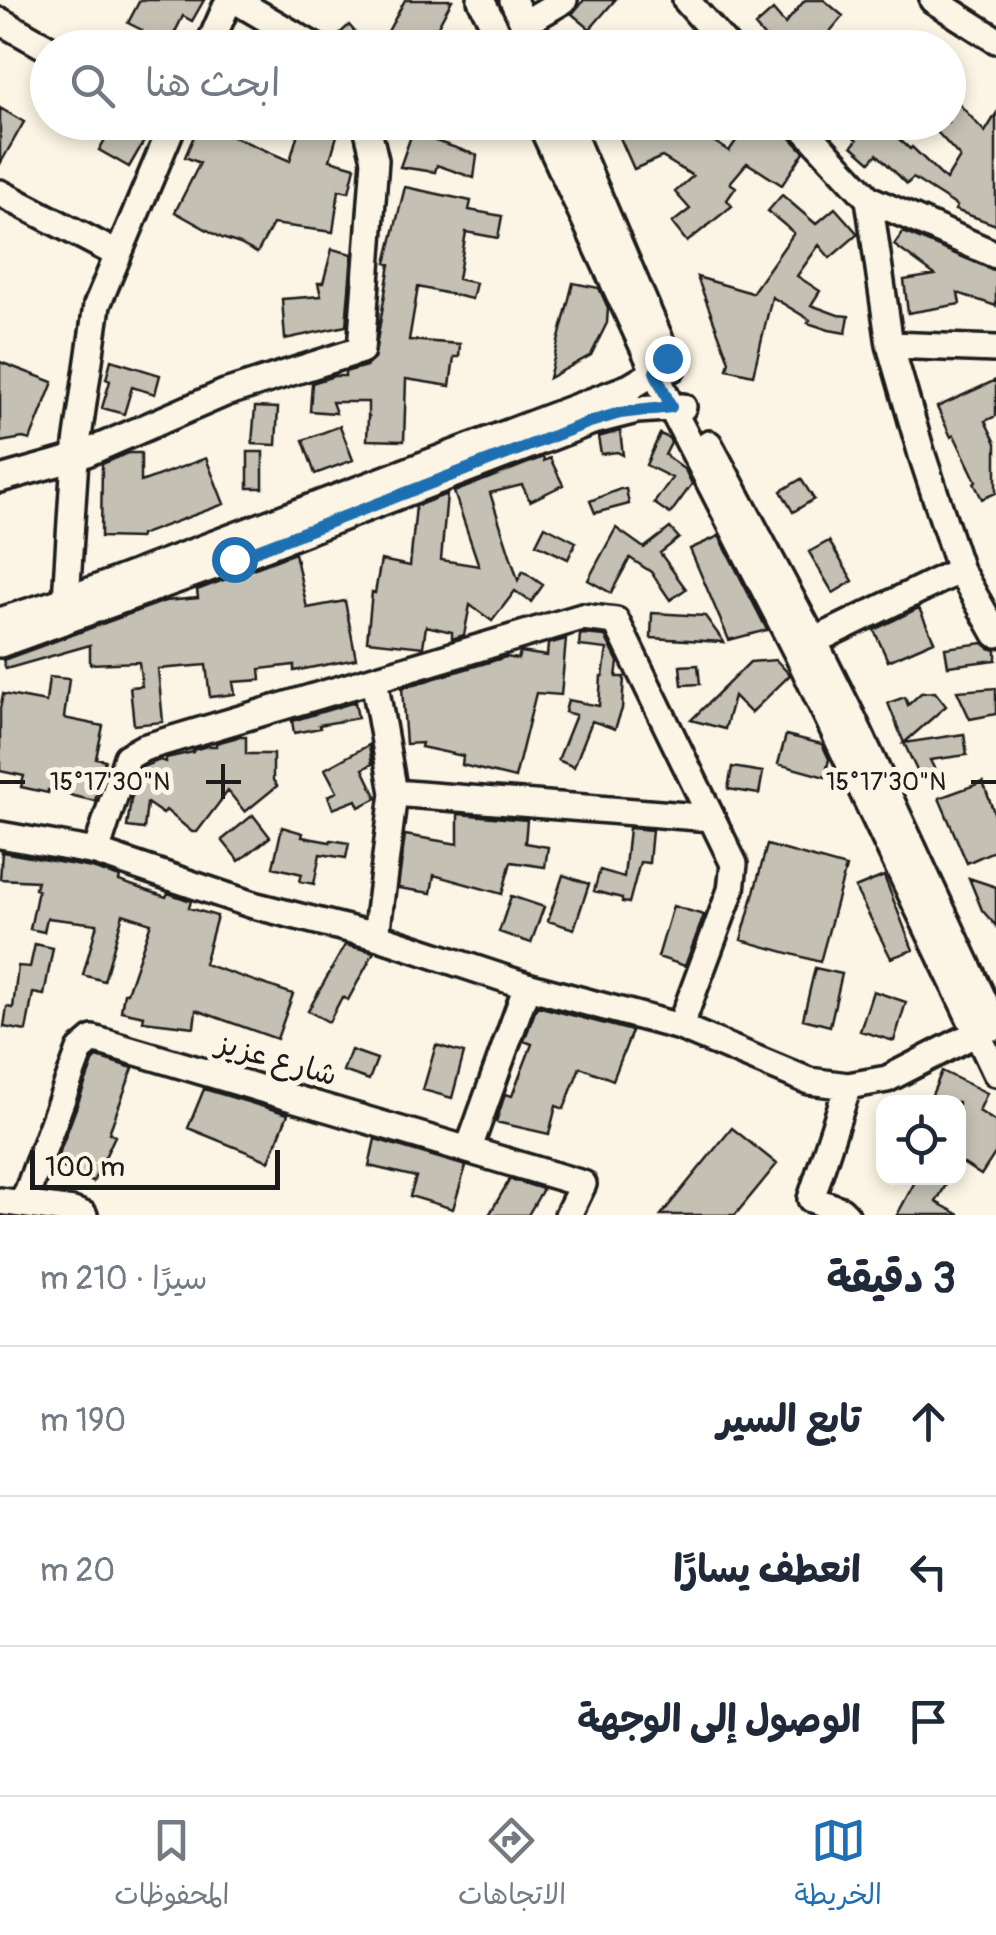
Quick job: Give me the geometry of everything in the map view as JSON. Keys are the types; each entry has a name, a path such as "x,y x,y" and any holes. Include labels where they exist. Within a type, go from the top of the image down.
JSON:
{"street":[{"path":"217,30 232,0 284,30"},
{"path":"481,0 496,30"},
{"path":"519,12 564,0"},
{"path":"686,0 712,30"},
{"path":"934,0 996,40"},
{"path":"0,21 30,38"},
{"path":"66,600 75,458 97,304 166,140"},
{"path":"0,478 75,458 225,393 361,350 375,160 370,140"},
{"path":"549,140 661,365 796,653 988,1018"},
{"path":"574,140 661,365"},
{"path":"815,140 869,199 996,254"},
{"path":"0,193 117,254"},
{"path":"869,199 890,345 922,455 960,570 996,634"},
{"path":"890,345 996,350"},
{"path":"0,620 66,600 630,387 661,365"},
{"path":"680,407 814,641 988,1018 996,1073"},
{"path":"0,644 590,422 620,413 680,407"},
{"path":"814,641 960,570"},
{"path":"96,852 127,756 143,748 582,617 616,621 734,864 731,890 680,1027"},
{"path":"374,680 394,793 376,936"},
{"path":"394,793 712,818"},
{"path":"0,835 96,852 253,905 376,936 527,986 680,1027 809,1081 848,1086 887,1079 946,1047 988,1018"},
{"path":"469,1148 527,986"},
{"name":"شارع عزيز","path":"12,1202 80,1050 93,1039 583,1184 568,1215"},
{"path":"846,1215 812,1199 848,1086"},
{"path":"12,1202 84,1215"}],"building":[{"path":"140,0 204,0 192,21 183,16 176,30 142,30 128,23"},
{"path":"405,0 452,0 436,30 389,30"},
{"path":"584,0 615,0 590,29 572,14"},
{"path":"805,0 824,0 843,16 831,30 758,30 755,26 773,10 785,24"},
{"path":"0,108 24,122 0,164"},
{"path":"966,111 985,132 996,114 996,225 955,210 957,206 913,178 907,184 877,154 870,162 852,146 857,140 900,140 946,180 960,157 944,140 966,140"},
{"path":"105,140 145,140 129,167 99,150"},
{"path":"192,140 242,140 290,161 296,140 336,140 330,160 355,167 349,192 339,190 333,232 273,224 257,253 175,212 200,163 185,157"},
{"path":"410,140 433,140 477,155 474,178 437,165 435,172 400,167"},
{"path":"621,140 712,140 729,151 737,140 793,140 804,152 782,185 747,163 730,183 736,187 727,200 732,206 687,242 672,223 690,209 675,192 693,176 662,157 634,169"},
{"path":"405,187 471,201 469,210 502,216 498,238 466,232 458,279 476,283 472,299 418,287 409,340 460,344 450,386 406,379 404,441 367,440 368,402 332,402 336,413 310,411 312,383 345,376 345,372 366,366 374,359 390,264 386,263"},
{"path":"782,195 816,224 835,208 858,234 830,258 819,245 797,276 820,291 811,305 849,316 846,333 808,323 810,320 772,297 753,375 727,369 729,361 697,277 752,293 794,233 768,211"},
{"path":"903,232 996,271 996,306 958,293 960,304 908,313 904,280 935,275 894,245"},
{"path":"332,249 352,254 346,326 285,339 282,299 321,296 318,283 323,283"},
{"path":"573,283 599,288 608,308 607,323 591,355 549,378"},
{"path":"111,360 160,375 155,394 132,387 124,414 102,408"},
{"path":"0,362 53,382 30,440 0,442"},
{"path":"996,380 996,416 985,421 996,443 996,493 982,499 937,407"},
{"path":"255,407 278,408 276,445 252,444"},
{"path":"340,426 353,460 315,474 303,440"},
{"path":"620,431 623,455 601,454 598,437"},
{"path":"660,434 671,443 665,455 685,470 692,484 670,514 654,503 672,478 646,465"},
{"path":"248,452 263,452 263,488 248,488"},
{"path":"128,453 141,453 141,482 206,458 224,504 140,538 101,537 102,464"},
{"path":"543,457 544,461 550,458 563,485 530,501 522,485 490,493 518,580 523,571 543,585 531,602 515,591 492,621 470,605 464,635 452,639 452,632 426,626 423,647 367,641 372,592 375,593 381,560 410,566 416,506 447,494 441,560 479,566 454,492"},
{"path":"801,479 814,499 793,512 781,491"},
{"path":"626,489 629,504 595,513 590,501"},
{"path":"545,526 576,542 568,559 536,544"},
{"path":"616,528 644,548 670,528 679,538 660,553 686,589 670,600 651,572 630,558 611,593 588,580"},
{"path":"719,536 767,630 729,640 690,549"},
{"path":"829,541 853,581 833,593 809,552"},
{"path":"295,553 307,608 345,601 356,659 294,671 294,665 260,669 261,680 233,682 235,694 210,697 206,665 158,669 163,722 134,725 130,687 142,686 139,662 90,664 90,645 6,669 3,660 165,601 198,598 197,590"},
{"path":"919,608 934,641 888,661 874,630"},
{"path":"652,613 705,616 724,642 651,638"},
{"path":"583,634 605,636 618,662 616,677 624,677 622,709 615,729 592,721 574,767 558,760 576,715 565,712 568,700 599,706 607,649 579,646"},
{"path":"566,639 561,695 536,693 515,778 462,765 463,756 421,747 422,743 406,744 402,688 506,657 518,659 520,652 547,656 548,644"},
{"path":"983,643 996,650 996,660 948,666 945,648"},
{"path":"776,660 790,675 751,713 734,696 725,729 691,720 750,662"},
{"path":"698,665 700,684 682,685 680,666"},
{"path":"49,677 69,679 64,718 103,726 96,758 105,760 95,801 21,787 24,776 0,771 3,694 46,702"},
{"path":"996,688 996,714 970,719 957,691"},
{"path":"935,692 946,706 904,743 888,703 905,697 908,705 921,693"},
{"path":"355,702 358,718 294,733 292,721"},
{"path":"964,734 967,755 930,760 935,770 920,777 904,743"},
{"path":"786,735 822,744 829,759 825,777 778,764"},
{"path":"246,737 246,754 273,754 273,780 277,786 245,812 228,791 197,832 166,810 163,814 147,803 144,829 127,827 142,767"},
{"path":"369,745 372,764 363,769 377,798 359,807 356,800 333,809 328,796 337,792 325,769"},
{"path":"732,767 763,772 759,794 728,789"},
{"path":"983,782 996,818 996,850 967,863 939,798"},
{"path":"458,814 527,820 525,843 548,847 545,867 511,862 502,894 434,875 431,893 398,888 405,835 458,844"},
{"path":"253,815 270,837 239,861 222,840"},
{"path":"282,827 303,833 302,837 349,843 346,858 320,854 314,884 300,881 302,874 273,867"},
{"path":"629,828 652,830 649,863 640,862 629,903 594,891 600,870 624,877"},
{"path":"767,845 846,867 820,962 741,940"},
{"path":"2,852 92,868 166,897 168,893 191,901 189,908 217,916 204,964 293,994 277,1039 196,1010 194,1027 143,1021 144,1016 121,1011 151,923 123,914 104,981 83,975 97,924 47,918 44,932 30,929 37,881 0,879"},
{"path":"563,875 589,884 574,929 548,921"},
{"path":"884,876 913,950 891,958 855,888"},
{"path":"969,878 996,887 996,926 982,910"},
{"path":"511,896 544,907 531,943 499,932"},
{"path":"673,906 704,915 685,966 658,957"},
{"path":"35,944 53,948 44,995 33,993 26,1031 4,1027 7,1007 13,1008 18,966 30,967"},
{"path":"345,945 374,952 348,1000 342,997 329,1022 308,1011"},
{"path":"815,968 842,974 830,1026 803,1019"},
{"path":"873,991 906,1002 894,1041 860,1031"},
{"path":"537,1006 632,1031 613,1080 580,1067 564,1109 556,1106 549,1134 496,1122 505,1094 512,1096 532,1044 524,1041"},
{"path":"436,1045 464,1053 452,1098 423,1090"},
{"path":"351,1050 377,1059 369,1080 343,1071"},
{"path":"97,1057 133,1068 109,1133 115,1136 93,1182 55,1164"},
{"path":"942,1071 987,1093 979,1111 996,1122 996,1152 981,1175 966,1165 966,1095 932,1095"},
{"path":"204,1089 288,1114 269,1161 188,1128"},
{"path":"732,1128 777,1164 735,1215 661,1215"},
{"path":"375,1139 466,1166 453,1209 410,1196 416,1177 369,1166"},
{"path":"510,1179 543,1189 528,1215 489,1215"},
{"path":"913,1185 946,1185 936,1202 960,1215 897,1215"}],"route":[{"path":"234,559 590,422 620,413 671,407 655,372 667,358"}]}
